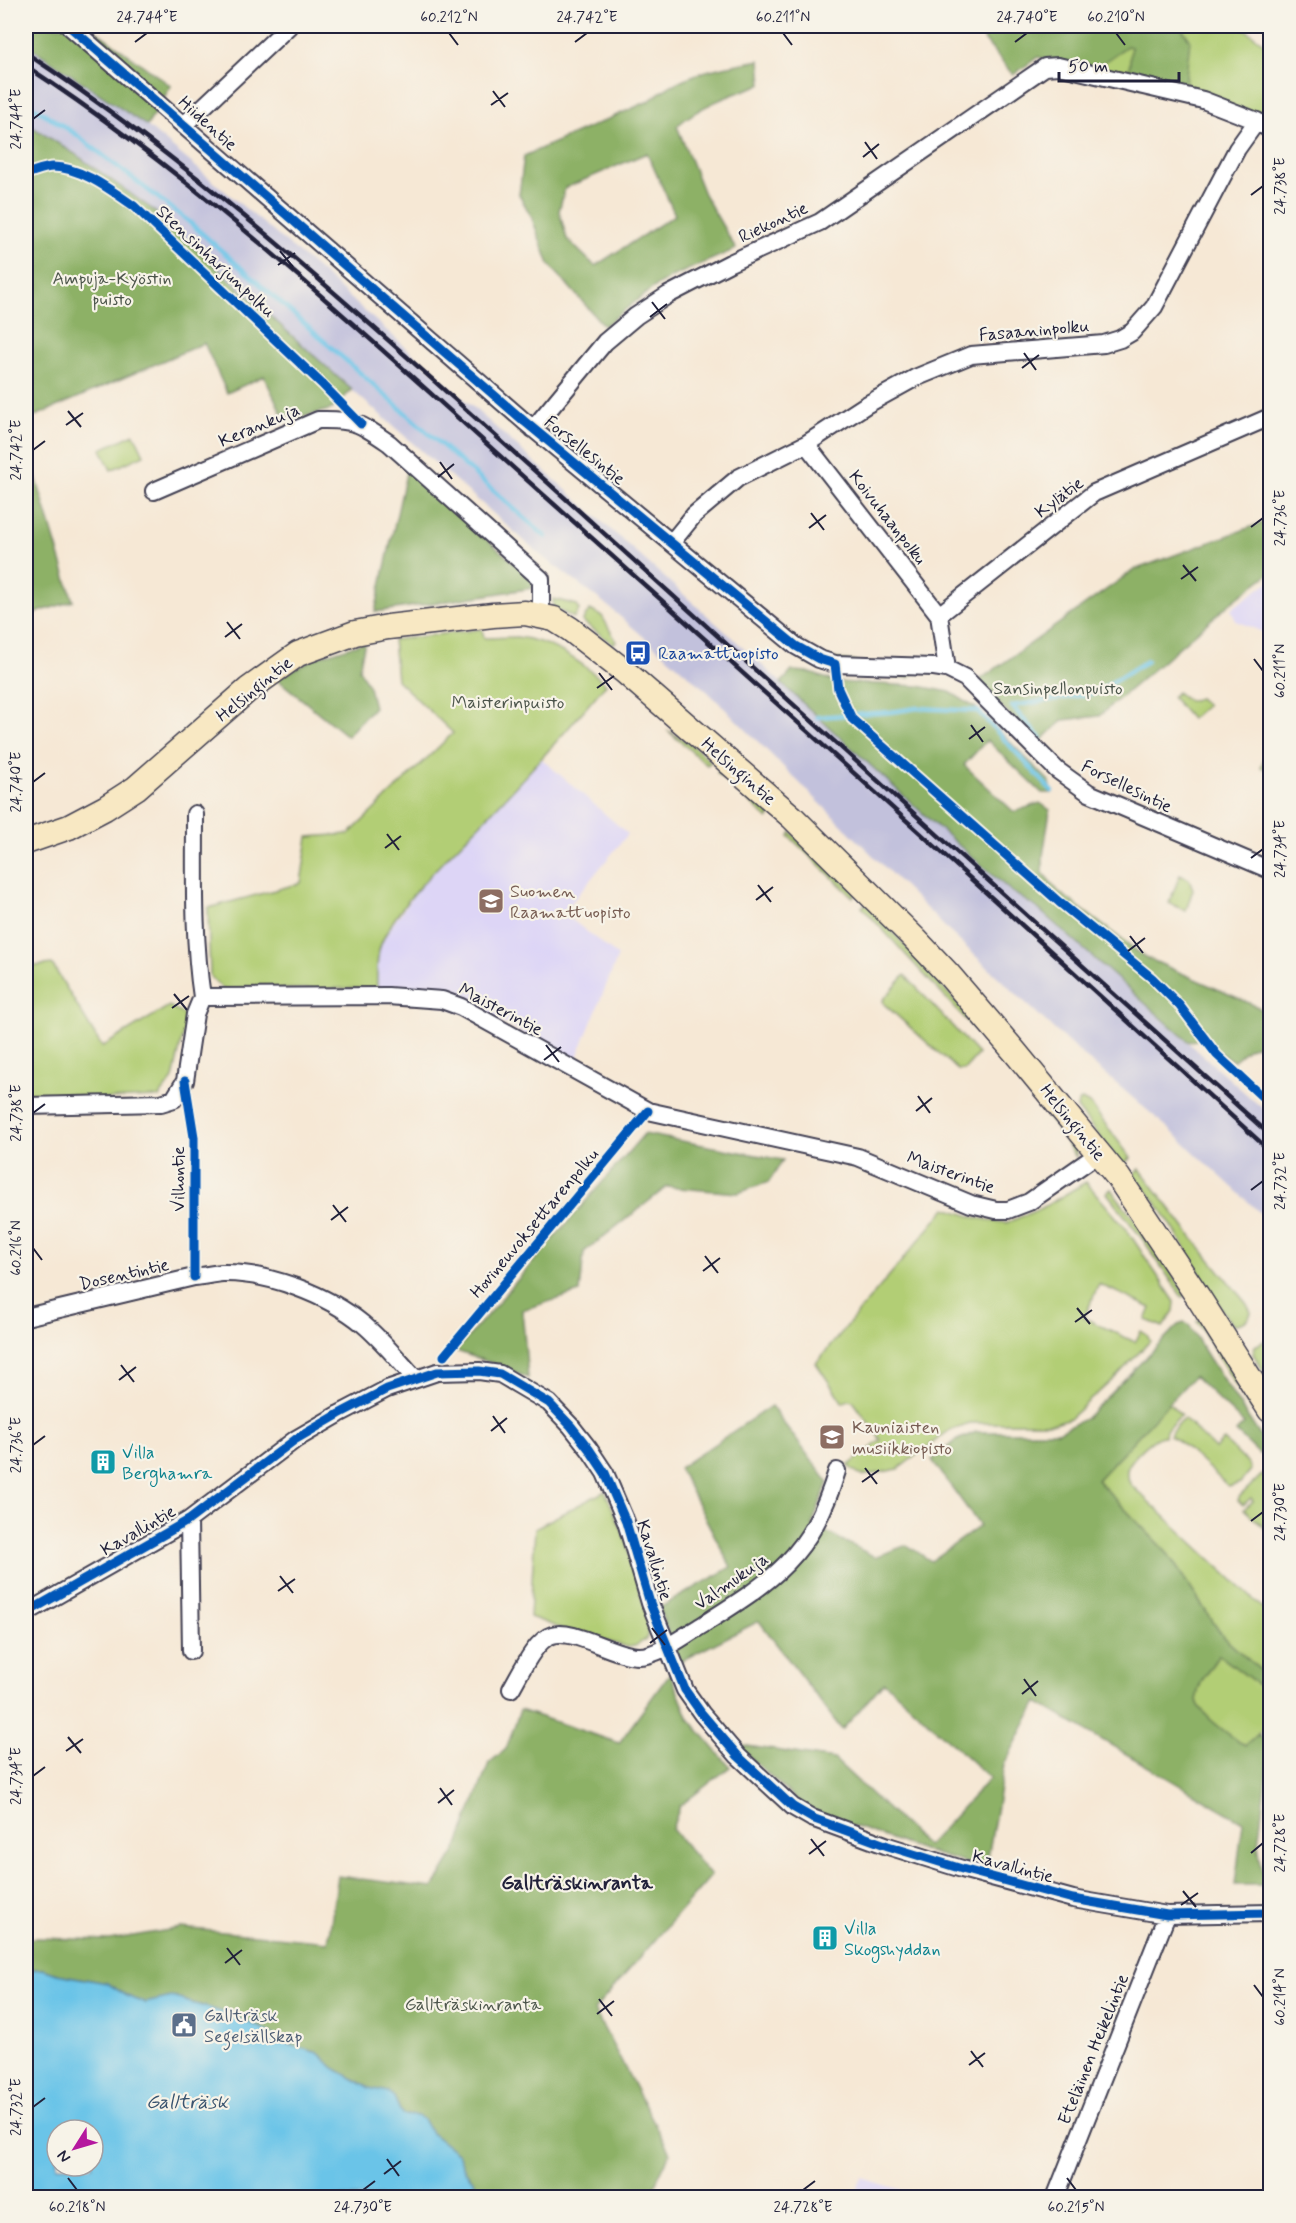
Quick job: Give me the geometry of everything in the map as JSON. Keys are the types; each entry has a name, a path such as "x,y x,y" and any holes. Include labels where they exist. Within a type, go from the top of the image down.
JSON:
{"main road":[{"name":"Helsingintie","path":"26,842 69,827 136,788 249,689 298,654 355,633 388,627 525,613 554,619 624,671 806,830 949,975 1016,1052 1098,1154 1152,1227 1270,1410"}],"street":[{"name":"Hiidentie","path":"69,26 185,124 323,248"},
{"path":"185,124 289,26"},
{"name":"Riekontie","path":"533,429 605,342 636,316 668,295 730,263 820,222 1045,67 1058,66 1203,100 1264,126"},
{"name":"Fasaaninpolku","path":"672,542 694,515 738,478 806,444 866,405 912,380 971,355 1104,344 1132,332 1154,307 1237,149 1264,126"},
{"name":"Forsellesintie","path":"323,248 533,429 796,646 819,659 835,664 926,666 947,669 965,678 1056,770 1089,793 1270,870"},
{"name":"Kylätie","path":"939,615 1094,493 1270,417"},
{"name":"Kerankuja","path":"154,491 318,420 341,419 361,424 388,443 541,579 541,615"},
{"name":"Koivuhaanpolku","path":"806,444 939,615"},
{"path":"939,615 947,669"},
{"path":"26,1106 161,1103 174,1099 185,1082 195,1014 202,997 195,899 195,814"},
{"name":"Maisterintie","path":"202,997 388,996 442,1000 461,1006 648,1111 858,1157 971,1204 996,1210 1008,1210 1029,1202 1098,1154"},
{"name":"Dosentintie","path":"26,1317 194,1278 222,1274 246,1275 312,1293 340,1308 363,1324 415,1378"},
{"name":"Kavallintie","path":"26,1614 189,1520 296,1439 387,1389 436,1372 457,1370 500,1374 549,1403 589,1449 610,1483 626,1522 650,1604 685,1690 715,1730 768,1786 793,1807 812,1818 888,1846 1073,1899 1167,1915 1270,1913"},
{"name":"Valmukuja","path":"511,1689 535,1648 550,1635 565,1634 611,1650 640,1656 667,1647 750,1594 776,1576 796,1555 815,1528 828,1502 837,1471"},
{"path":"189,1520 191,1651"},
{"name":"Eteläinen Heikelintie","path":"1055,2198 1167,1915"}],"shaded area":[{"path":"26,44 147,126 313,265 737,642 930,820 1012,892 1036,907 1270,1115 1270,1222 1167,1127 1071,1045 953,935 708,692 603,602 543,557 305,349 152,209 75,154 26,123"},
{"path":"1270,581 1270,635 1236,621 1231,609"},
{"name":"Suomen Raamattuopisto","path":"542,759 628,834 563,913 618,956 574,1065 509,1025 377,988 377,963 380,947 390,928 418,889"},
{"path":"862,2178 925,2197 853,2197"}],"green space":[{"path":"26,26 89,26 171,86 147,126 26,44"},
{"path":"973,26 1180,26 1190,40 1185,85 1129,73 1131,47 1127,46 1090,72 1038,57 1013,75"},
{"path":"1180,26 1241,26 1270,48 1270,124 1090,72 1127,46 1190,40"},
{"path":"760,60 762,84 707,106 677,126 704,194 736,249 671,277 604,326 549,264 531,216 519,195 524,156 649,101 661,91 687,78 715,69","holes":["647,153 675,215 595,266 567,239 559,211 565,188"]},
{"name":"Ampuja-Kyöstin puisto","path":"26,123 75,154 152,209 352,390 332,409 299,418 282,414 264,376 227,393 204,343 26,420"},
{"path":"134,434 144,455 111,470 101,449"},
{"path":"26,444 73,601 26,616"},
{"path":"407,469 532,579 533,588 375,612"},
{"name":"Sansinpellonpuisto","path":"1270,520 1270,573 1227,606 1099,716 1063,720 1039,743 978,684 981,679 1134,570"},
{"path":"553,599 577,605 579,610 574,618 553,607"},
{"path":"590,610 602,616 616,641 613,644 582,621"},
{"name":"Maisterinpuisto","path":"482,629 484,638 517,637 554,648 576,660 606,684 531,770 441,863 398,914 380,947 377,962 377,988 224,990 210,976 208,908 301,883 308,837 349,834 453,733 397,680 393,640"},
{"path":"365,642 359,669 369,687 374,707 347,736 277,679 317,657"},
{"path":"794,652 914,671 910,678 849,675 819,668 793,654"},
{"path":"792,671 808,672 836,682 918,686 950,692 976,708 1050,782 1052,793 1042,793 987,740 964,765 1014,812 1040,803 1050,810 1043,856 1043,873 1058,891 1145,957 1258,1007 1270,1017 1270,1044 1268,1042 1249,1048 1233,1061 1199,1039 1189,1042 1036,907 1012,892 930,820 781,683"},
{"path":"1177,692 1187,700 1199,698 1207,705 1191,719 1172,697"},
{"path":"667,730 691,744 711,762 707,765"},
{"path":"1270,743 1270,771 1261,767"},
{"path":"720,769 771,815 768,819 717,773"},
{"path":"791,832 856,893 853,897 789,836"},
{"path":"1180,875 1189,879 1193,889 1186,911 1169,903"},
{"path":"866,903 1000,1050 997,1054 862,907"},
{"path":"52,964 102,1047 169,1006 187,1016 173,1079 159,1097 26,1102 26,967"},
{"path":"905,975 978,1054 964,1070 958,1070 884,1004 883,1000"},
{"path":"1013,1066 1076,1145 1076,1157 1009,1069"},
{"path":"1082,1100 1091,1105 1131,1158 1122,1165 1077,1108 1078,1103"},
{"path":"644,1134 783,1160 769,1182 738,1193 667,1187 584,1252 580,1292 522,1310 528,1378 456,1351"},
{"path":"1140,1169 1246,1303 1251,1312 1245,1321 1233,1324 1228,1319 1172,1226 1133,1175"},
{"path":"1086,1182 1127,1230 1175,1302 1174,1311 1163,1327 1146,1320 1151,1308 1099,1284 1084,1318 1135,1342 1141,1331 1150,1341 1117,1376 1070,1418 1055,1423 970,1423 950,1430 898,1469 862,1476 848,1466 881,1440 853,1401 848,1400 843,1403 816,1363 946,1208 977,1218 1006,1223 1042,1208"},
{"path":"1111,1189 1148,1237 1186,1295 1182,1297 1144,1241 1107,1193"},
{"path":"1201,1319 1255,1409 1251,1411 1197,1321"},
{"path":"1184,1323 1189,1325 1265,1443 1267,1448 1265,1452 1259,1454 1236,1432 1244,1424 1194,1376 1097,1480 1168,1554 1223,1637 1270,1679 1270,1697 1268,1692 1219,1655 1202,1680 1197,1697 1198,1703 1208,1717 1245,1746 1259,1734 1269,1749 1258,1845 1262,1869 1270,1877 1270,1885 1235,1885 1243,1822 1037,1702 1004,1765 986,1869 925,1851 808,1810 735,1744 834,1759 927,1846 990,1778 884,1682 842,1730 759,1621 679,1662 659,1608 731,1567 679,1468 771,1406 828,1482 812,1525 875,1557 907,1545 931,1561 980,1526 932,1460 955,1441 976,1432 1058,1432 1085,1419 1178,1325"},
{"path":"1270,1338 1270,1381 1253,1354 1255,1346"},
{"path":"1168,1402 1181,1415 1166,1430 1165,1436 1148,1444 1137,1455 1128,1467 1128,1478 1131,1485 1270,1615 1270,1679 1223,1637 1168,1554 1097,1480"},
{"path":"1184,1418 1215,1449 1224,1440 1249,1465 1251,1470 1240,1483 1229,1487 1179,1441 1170,1436"},
{"path":"1270,1467 1270,1533 1244,1509 1253,1501 1251,1498 1243,1505 1238,1500"},
{"path":"605,1491 625,1538 649,1625 647,1638 635,1646 628,1647 568,1631 530,1617 535,1528"},
{"path":"1219,1655 1268,1692 1271,1701 1272,1709 1267,1723 1245,1746 1215,1724 1198,1703 1200,1686"},
{"name":"Gallträskinranta","path":"670,1673 689,1719 730,1767 680,1806 672,1829 711,1876 594,2010 670,2153 649,2197 484,2197 465,2171 458,2154 431,2133 423,2119 417,2116 402,2115 394,2097 369,2088 334,2068 318,2053 287,2044 260,2027 222,2012 173,1997 145,2003 127,1996 107,1983 57,1974 43,1969 26,1970 26,1939 36,1938 109,1940 181,1928 328,1942 338,1876 433,1888 456,1850 489,1763 506,1749 520,1710 619,1743"}],"water":[{"name":"Gallträsk","path":"43,1969 57,1974 107,1983 127,1996 145,2003 172,1997 222,2012 260,2027 287,2044 318,2053 334,2068 369,2088 388,2092 394,2097 402,2115 417,2116 423,2119 431,2133 458,2154 465,2171 484,2197 26,2197 26,1970"}],"waterway":[{"path":"26,102 74,133 188,221 546,537"},
{"path":"1012,706 1095,693 1147,661"},
{"path":"1012,706 1040,738"},
{"path":"817,717 917,708 978,711 1052,791"}],"railway":[{"path":"26,53 165,153 233,207 364,318 1270,1135"},
{"path":"26,66 161,162 352,322 1270,1151"}],"cycle path":[{"path":"69,26 524,421 796,646 819,659 835,664 838,689 852,719 1059,902 1152,978 1179,1005 1217,1055 1270,1104"},
{"name":"Stensinharjunpolku","path":"26,174 53,167 64,168 85,175 134,206 323,385 361,424"},
{"name":"Vilhontie","path":"185,1081 194,1137 194,1277"},
{"name":"Hovineuvoksettarenpolku","path":"444,1356 648,1111"},
{"path":"26,1613 189,1520 296,1439 387,1389 437,1372 479,1371 500,1374 549,1403 589,1449 605,1473 626,1522 650,1603 685,1690 738,1756 793,1807 812,1818 888,1846 1073,1899 1167,1915 1270,1913"}],"place":[{"name":"Raamattuopisto","path":"638,653"},
{"name":"Suomen Raamattuopisto","path":"491,901"},
{"name":"Kauniaisten musiikkiopisto","path":"832,1437"},
{"name":"Villa Berghamra","path":"103,1462"},
{"name":"Villa Skogshyddan","path":"825,1938"},
{"name":"Gallträsk Segelsällskap","path":"184,2025"}],"district":[{"name":"Gallträskinranta","path":"577,1882"}]}
